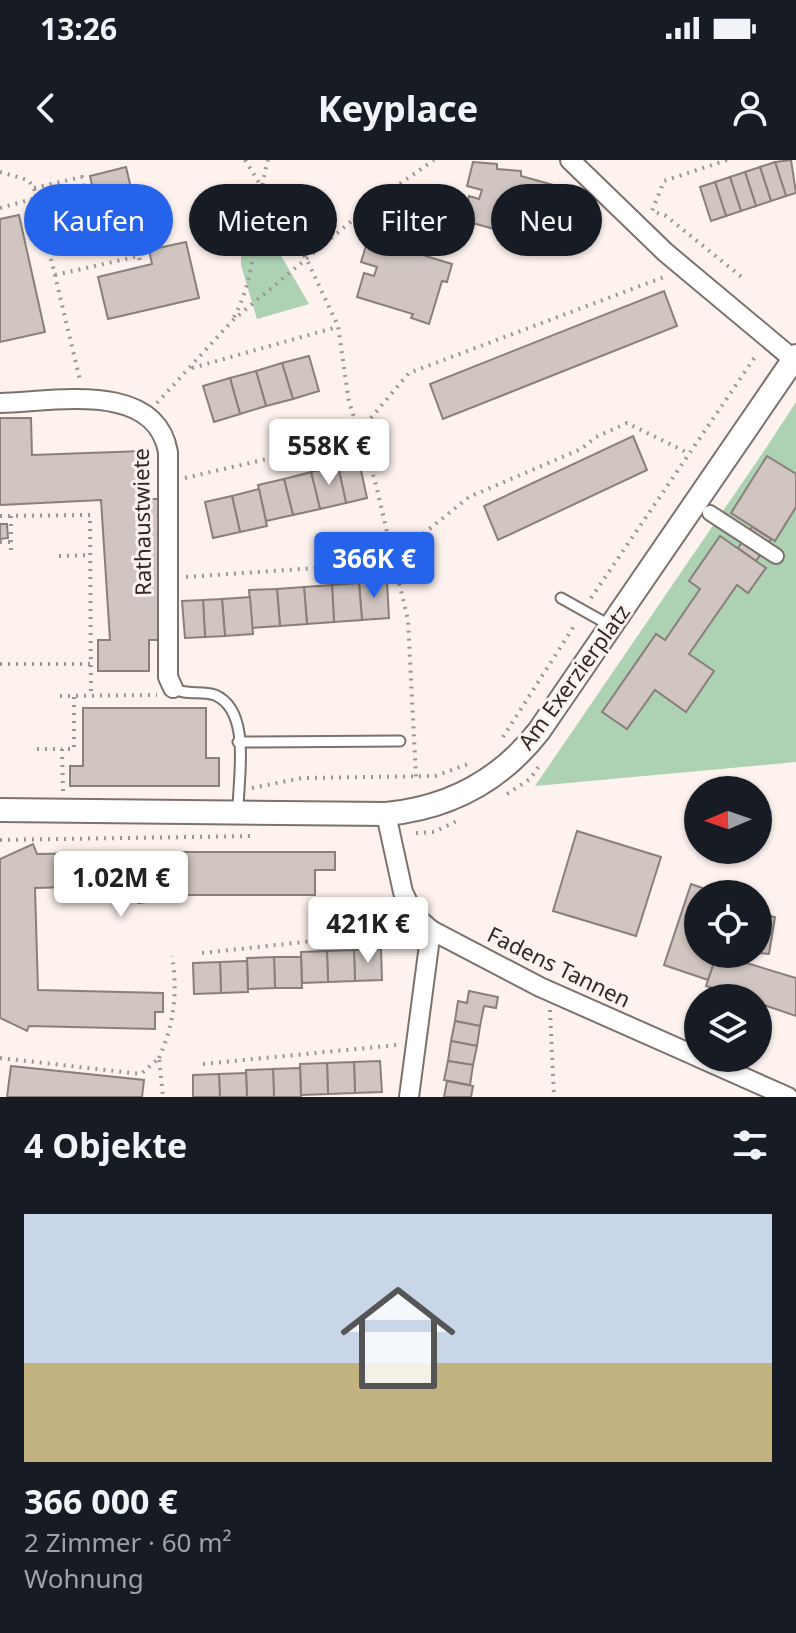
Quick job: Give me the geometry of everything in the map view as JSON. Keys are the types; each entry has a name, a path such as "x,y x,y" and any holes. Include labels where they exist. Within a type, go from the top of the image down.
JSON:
{"street":[{"path":"570,160 685,269 795,358"},
{"name":"Am Exerzierplatz","path":"0,810 386,814 450,800 503,769 539,731 795,358"},
{"path":"0,403 122,402 147,414"},
{"name":"Rathaustwiete","path":"147,414 164,436 168,482 169,692"},
{"path":"710,513 776,556"},
{"path":"386,814 397,877 409,906 426,926 409,1097"},
{"name":"Fadens Tannen","path":"426,926 549,992 684,1051"},
{"name":"Fadens Tannen","path":"731,1072 788,1097"}],"lane":[{"path":"561,598 611,626"},
{"path":"169,692 209,693 224,701 236,717 238,811"},
{"path":"238,742 400,741"}],"path":[{"path":"245,160 259,184"},
{"path":"263,184 268,160"},
{"path":"147,414 233,320 378,199 434,160"},
{"path":"727,160 664,181 652,211 666,216 744,279"},
{"path":"0,172 28,180 31,184"},
{"path":"51,184 82,177 83,184"},
{"path":"0,208 24,201"},
{"path":"50,256 85,402"},
{"path":"55,275 139,256 141,267"},
{"path":"233,320 250,282 253,256"},
{"path":"304,256 338,326 346,387 394,557 410,634 416,777"},
{"path":"168,482 353,439 409,373 685,269"},
{"path":"190,369 338,326"},
{"path":"168,578 387,563 469,497 581,449 596,437 627,423 688,453"},
{"path":"0,516 90,515 91,695"},
{"path":"11,516 11,556"},
{"path":"0,542 11,542"},
{"path":"59,556 90,555"},
{"path":"0,664 91,664"},
{"path":"60,696 169,692"},
{"path":"37,749 74,749 74,696"},
{"path":"62,749 63,797"},
{"path":"0,840 262,836"},
{"path":"202,953 404,933 426,926"},
{"path":"0,1058 141,1074 159,1058 168,1038 174,1008 172,956"},
{"path":"549,992 554,1097"},
{"path":"203,1064 415,1043"},
{"path":"159,1058 163,1097"}],"green space":[{"path":"241,256 281,256 309,304 257,319"},
{"path":"796,402 796,762 535,786 766,448"}],"building":[{"path":"791,160 796,193 786,196 775,162"},
{"path":"473,162 497,164 497,169 521,171 521,176 550,184 491,184 491,228 475,224 475,198 479,199 482,190 475,188 475,184 468,184"},
{"path":"775,162 786,196 771,201 760,167"},
{"path":"126,167 130,184 92,184 90,176"},
{"path":"760,167 771,201 756,206 745,172"},
{"path":"745,172 756,206 741,211 730,177"},
{"path":"730,177 741,211 726,216 715,182"},
{"path":"715,182 726,216 711,221 700,187"},
{"path":"19,215 24,256 28,256 45,332 0,342 0,219"},
{"path":"186,242 199,298 108,319 98,277 152,264 150,256 173,256 173,245"},
{"path":"363,256 426,256 452,264 447,282 442,281 429,324 411,318 413,314 357,297 364,273 374,276 377,267 361,262"},
{"path":"664,291 677,326 443,419 430,384"},
{"path":"309,356 319,391 293,399 282,363"},
{"path":"282,363 293,399 266,406 256,371"},
{"path":"256,371 266,406 240,414 230,378"},
{"path":"230,378 240,414 214,422 203,386"},
{"path":"0,418 31,418 32,455 143,451 145,499 161,499 161,640 149,640 149,671 98,671 98,640 110,640 101,500 0,505"},
{"path":"633,436 647,470 498,540 484,506"},
{"path":"767,456 796,474 796,507 775,541 731,513"},
{"path":"359,461 367,498 346,503 338,466"},
{"path":"338,466 346,503 320,509 311,472"},
{"path":"311,472 320,509 293,515 284,479"},
{"path":"284,479 293,515 266,521 258,485"},
{"path":"259,489 267,526 240,532 232,496"},
{"path":"232,496 240,532 213,538 205,502"},
{"path":"0,524 7,524 8,538 0,539"},
{"path":"752,527 771,539 756,561 738,548"},
{"path":"720,536 766,568 748,593 737,585 689,654 714,671 686,712 655,690 627,729 602,712 656,634 665,640 700,589 689,581"},
{"path":"387,581 389,618 362,620 359,583"},
{"path":"359,583 362,620 334,622 332,585"},
{"path":"332,585 334,622 307,624 304,587"},
{"path":"304,587 307,624 280,626 277,589"},
{"path":"277,589 280,626 252,628 249,590"},
{"path":"250,597 253,634 225,636 222,599"},
{"path":"222,599 225,636 205,637 203,600"},
{"path":"203,600 205,637 185,638 182,601"},
{"path":"83,708 206,708 206,758 219,758 219,786 70,786 70,766 83,766"},
{"path":"577,831 661,857 636,936 553,911"},
{"path":"33,844 37,854 149,852 149,871 161,871 161,852 335,852 335,870 315,870 315,895 161,895 161,900 138,903 138,885 35,888 38,990 163,993 163,1012 155,1012 155,1029 29,1026 27,1031 0,1018 0,859"},
{"path":"684,905 684,968 712,968 708,980 664,965"},
{"path":"381,949 382,980 355,981 354,950"},
{"path":"354,950 355,981 328,982 327,951"},
{"path":"327,951 328,982 302,983 301,952"},
{"path":"274,957 301,957 302,988 275,988"},
{"path":"274,957 275,988 248,989 247,958"},
{"path":"247,961 248,992 221,993 220,962"},
{"path":"220,962 221,993 194,994 193,963"},
{"path":"712,968 763,968 796,978 796,1016 772,1008 772,984 707,984"},
{"path":"469,991 498,997 496,1008 484,1006 480,1026 455,1021 458,1001 467,1003"},
{"path":"455,1021 480,1026 477,1046 451,1041"},
{"path":"451,1041 477,1046 473,1065 448,1061"},
{"path":"380,1061 382,1092 355,1093 354,1062"},
{"path":"448,1061 473,1065 470,1085 444,1080"},
{"path":"354,1062 355,1093 328,1094 327,1063"},
{"path":"327,1063 328,1094 301,1095 300,1064"},
{"path":"11,1066 144,1080 142,1097 7,1097"},
{"path":"300,1068 301,1097 274,1097 273,1069"},
{"path":"273,1069 274,1097 247,1097 246,1070"},
{"path":"246,1073 247,1097 220,1097 219,1074"},
{"path":"219,1074 220,1097 193,1097 193,1075"},
{"path":"447,1081 473,1086 471,1097 444,1097"}]}
